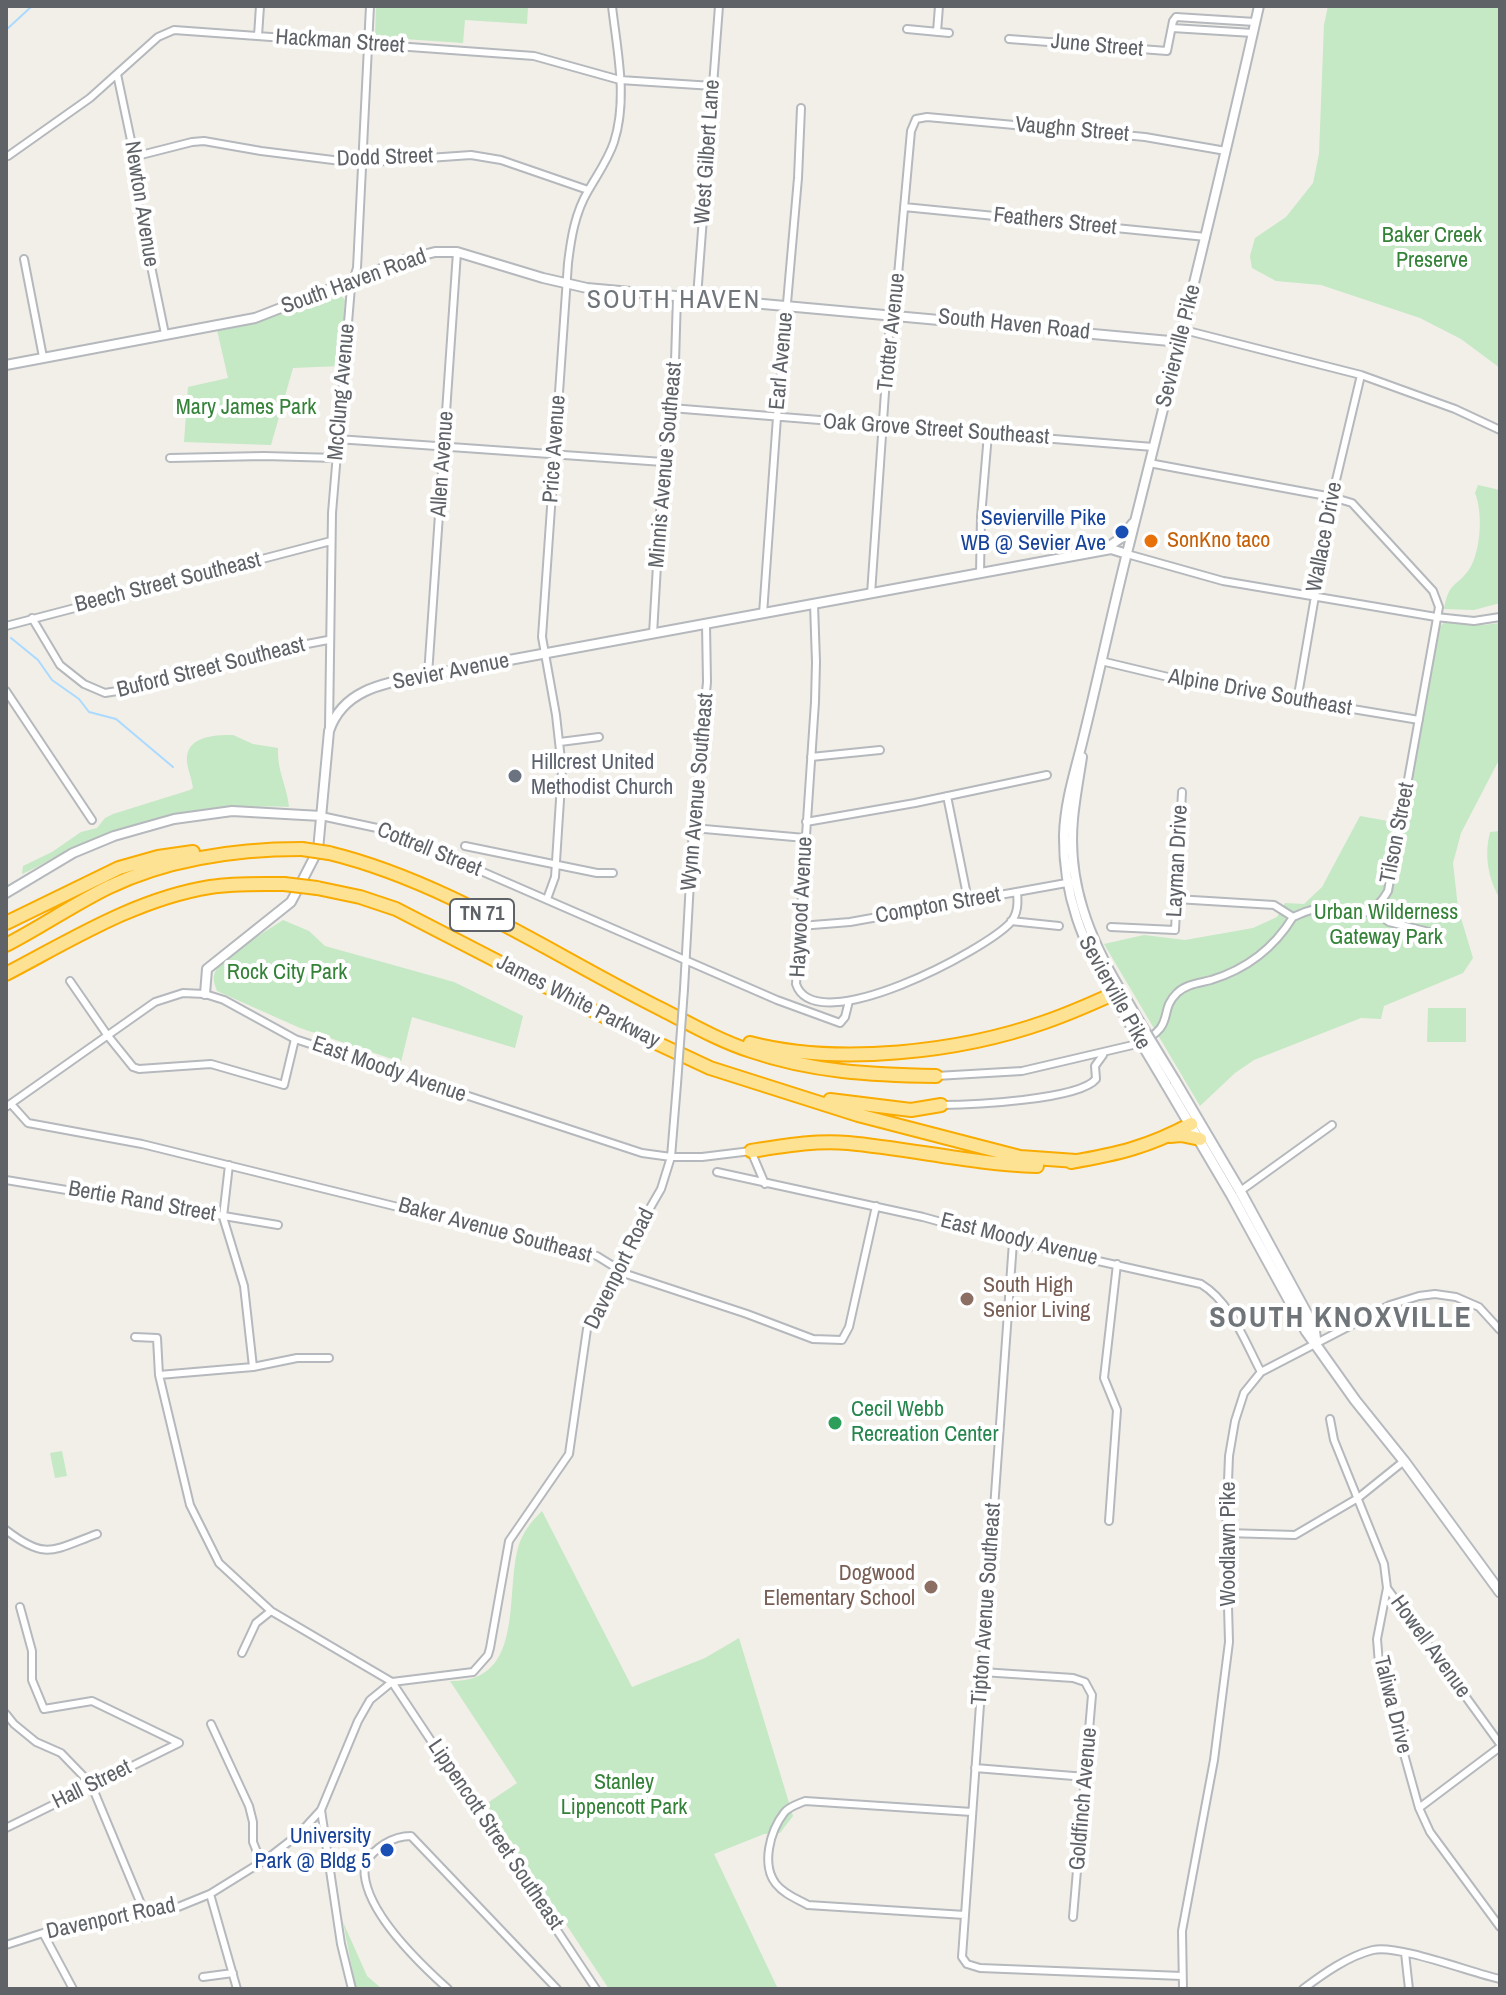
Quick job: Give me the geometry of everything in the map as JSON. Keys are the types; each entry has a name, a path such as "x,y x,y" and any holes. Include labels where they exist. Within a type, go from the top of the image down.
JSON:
{"highway":[{"name":"James White Parkway","path":"6,945 108,888 157,868 214,854 256,849 302,849 329,853 396,873 690,1024"},
{"path":"6,923 119,868 158,857 206,850 256,849"},
{"name":"James White Parkway","path":"6,974 111,920 161,899 225,885 284,884 317,888 396,909 648,1039 710,1068 745,1080"},
{"path":"690,1024 734,1039 779,1049 831,1053 896,1052 931,1048 1025,1028 1117,993"},
{"path":"690,1024 752,1051 809,1067 844,1073 936,1076"},
{"path":"745,1080 864,1106 911,1110 941,1105"},
{"path":"745,1080 858,1115 1020,1157 1076,1161"},
{"path":"751,1151 797,1143 827,1142 1008,1165 1056,1166 1120,1154 1194,1122"},
{"path":"1160,1139 1176,1135 1200,1139"}],"main road":[{"name":"Sevierville Pike","path":"1117,993 1123,1012 1170,1082 1236,1194 1306,1331 1316,1343"},
{"name":"Sevierville Pike","path":"1117,993 1139,1022 1170,1082"},
{"name":"Sevierville Pike","path":"1194,1122 1200,1139 1236,1194"},
{"path":"1316,1343 1355,1400 1500,1592"}],"street":[{"path":"258,36 260,6"},
{"name":"McClung Avenue","path":"329,731 331,541 337,439 353,280 357,268 370,6"},
{"name":"Price Avenue","path":"547,899 555,877 562,769 542,637 570,241 588,190 606,161 618,128 622,99 612,6"},
{"name":"West Gilbert Lane","path":"697,297 719,6"},
{"path":"937,32 939,6"},
{"name":"Sevierville Pike","path":"1117,993 1085,943 1076,922 1065,819 1074,766 1184,330 1259,6"},
{"name":"June Street","path":"1009,39 1167,51 1176,17 1255,22"},
{"path":"1172,28 1253,33"},
{"path":"907,29 949,33"},
{"name":"Hackman Street","path":"8,156 90,98 165,33 174,30 534,56 620,80 713,86"},
{"name":"Newton Avenue","path":"117,74 133,157 133,179 165,334"},
{"name":"Earl Avenue","path":"763,614 801,108"},
{"name":"Vaughn Street","path":"916,119 927,117 1145,137 1226,151"},
{"name":"Trotter Avenue","path":"871,594 892,314 911,131 916,119"},
{"name":"Dodd Street","path":"133,157 204,141 362,163 471,155 501,160 588,190"},
{"name":"Feathers Street","path":"904,207 1206,237"},
{"name":"South Haven Road","path":"6,365 255,318 423,254 457,252 567,284 1181,342"},
{"name":"Allen Avenue","path":"428,675 457,252"},
{"path":"24,259 43,357"},
{"name":"Minnis Avenue Southeast","path":"653,634 677,296"},
{"path":"1184,330 1361,375 1455,409 1500,430"},
{"name":"Wallace Drive","path":"1297,701 1332,497 1361,375"},
{"name":"Oak Grove Street Southeast","path":"671,408 1153,447"},
{"path":"980,575 988,434"},
{"path":"337,439 444,449 663,462"},
{"path":"170,458 336,458"},
{"path":"1149,463 1332,497"},
{"name":"Tilson Street","path":"1293,917 1318,909 1347,914 1366,913 1380,906 1388,891 1439,607 1431,590 1352,503 1332,497"},
{"path":"1102,551 1121,538 1136,519"},
{"name":"Beech Street Southeast","path":"6,626 331,541"},
{"name":"Sevier Avenue","path":"205,994 207,969 291,902 318,850 329,731 340,708 356,695 380,685 428,675 1111,549 1127,554"},
{"path":"1127,554 1202,577 1436,617 1474,621 1500,617"},
{"name":"Haywood Avenue","path":"814,604 816,662 796,984 799,991 806,997 823,1002 849,1001 905,984 986,941 1011,921"},
{"name":"Buford Street Southeast","path":"32,618 60,665 84,684 105,693 328,640"},
{"name":"Wynn Avenue Southeast","path":"677,1084 693,828 707,682 706,624"},
{"name":"Alpine Drive Southeast","path":"1101,661 1189,682 1419,720"},
{"path":"6,691 92,820"},
{"path":"560,742 599,737"},
{"name":"Sevierville Pike","path":"1071,882 1072,836 1083,740"},
{"path":"811,757 880,750"},
{"path":"806,822 829,820 864,810 1047,775"},
{"name":"Layman Drive","path":"1111,927 1175,930 1182,792"},
{"path":"947,796 968,900"},
{"name":"Cottrell Street","path":"8,888 73,853 114,836 174,819 232,811 321,816 377,828 777,1000 840,1023 849,1001"},
{"path":"693,828 805,838"},
{"path":"465,846 597,873 613,873"},
{"name":"Compton Street","path":"800,926 850,922 1071,882"},
{"path":"1017,892 1018,904 1011,921 1059,926"},
{"path":"936,1076 1022,1071 1137,1044 1154,1035 1163,1025 1171,1000 1180,990 1236,971 1255,960 1275,942 1293,917 1274,905 1176,899"},
{"path":"1380,906 1382,917 1389,922 1437,934"},
{"path":"70,981 108,1036 133,1067 139,1069 211,1064 284,1085 295,1039"},
{"path":"8,1106 164,998 183,993 205,994"},
{"name":"East Moody Avenue","path":"205,994 224,1000 295,1039 614,1145 671,1157"},
{"path":"941,1105 1031,1099 1087,1086 1096,1079 1098,1058 1106,1053"},
{"path":"1082,1058 1095,1066"},
{"name":"Davenport Road","path":"6,1945 43,1933 146,1916 210,1894 299,1834 321,1810 358,1721 370,1700 392,1682 468,1674 488,1655 507,1548 514,1533 569,1454 587,1329 616,1267 661,1189 671,1157 677,1084"},
{"name":"Baker Avenue Southeast","path":"8,1106 28,1123 137,1143 597,1256 626,1274 813,1339 842,1340 849,1327 876,1206"},
{"path":"1236,1194 1332,1125"},
{"path":"671,1157 751,1151 765,1184"},
{"path":"229,1165 223,1217 244,1286 253,1367"},
{"name":"East Moody Avenue","path":"717,1172 1190,1280 1212,1290 1226,1305 1261,1372"},
{"name":"Bertie Rand Street","path":"6,1180 278,1225"},
{"name":"Tipton Avenue Southeast","path":"1013,1242 962,1957 967,1964 980,1968 1182,1976"},
{"path":"1109,1521 1117,1410 1104,1378 1117,1264"},
{"path":"1261,1372 1390,1305 1435,1294 1456,1297 1479,1307 1500,1330"},
{"path":"135,1337 157,1338 159,1375 190,1505 219,1563 271,1611 392,1682"},
{"path":"159,1375 253,1367 297,1358 329,1358"},
{"name":"Woodlawn Pike","path":"1183,1989 1182,1931 1214,1760 1229,1642 1226,1533 1229,1456 1244,1393 1261,1372"},
{"name":"Taliwa Drive","path":"1330,1419 1334,1440 1384,1564 1387,1588 1377,1639 1379,1664 1419,1808 1430,1832 1500,1927"},
{"path":"1226,1533 1295,1535 1358,1498 1404,1461"},
{"path":"6,1530 38,1551 50,1551 97,1534"},
{"name":"Howell Avenue","path":"1387,1588 1500,1746"},
{"name":"Hall Street","path":"6,1828 179,1743 92,1701 44,1709 32,1680 32,1651 20,1607"},
{"path":"242,1653 256,1623 271,1611"},
{"name":"Goldfinch Avenue","path":"982,1672 1073,1678 1085,1682 1092,1695 1073,1917"},
{"name":"Lippencott Street Southeast","path":"392,1682 596,1989"},
{"path":"6,1714 36,1742 61,1753 91,1784 146,1916"},
{"path":"211,1724 249,1806 253,1842 261,1862"},
{"path":"1419,1808 1500,1746"},
{"path":"975,1768 1086,1777"},
{"path":"965,1915 808,1905 774,1882 769,1860 770,1839 785,1810 805,1801 972,1812"},
{"path":"321,1810 341,1944 352,1989"},
{"path":"448,1989 419,1964 396,1936 365,1886 363,1874 369,1856 398,1836 411,1836 557,1989"},
{"path":"210,1894 237,1989"},
{"path":"43,1933 73,1989"},
{"path":"1303,1989 1325,1972 1375,1949 1405,1953 1500,1979"},
{"path":"1405,1953 1409,1989"},
{"path":"203,1977 233,1973"}],"green space":[{"path":"376,6 533,6 528,7 527,24 465,20 463,43 375,37"},
{"name":"Baker Creek Preserve","path":"1328,6 1500,6 1500,368 1461,339 1420,318 1321,285 1276,281 1252,268 1250,256 1255,238 1286,217 1313,183 1319,154 1324,25"},
{"name":"Mary James Park","path":"334,294 345,300 340,366 293,368 271,445 184,442 188,387 228,378 217,330 256,322"},
{"path":"1478,485 1500,490 1500,603 1474,610 1444,609 1448,593 1470,568 1477,551 1480,520 1475,493"},
{"name":"Urban Wilderness Gateway Park","path":"1445,622 1500,623 1500,758 1461,833 1453,863 1458,908 1473,958 1463,973 1384,1006 1381,1019 1361,1018 1254,1060 1235,1073 1200,1106 1104,944 1144,935 1185,940 1253,928 1277,917 1285,903 1304,904 1322,887 1360,816 1388,821 1397,819 1431,625 1439,627"},
{"path":"233,735 253,744 278,748 289,807 210,810 159,819 83,843 22,874 23,866 52,852 81,832 97,828 113,814 190,790 193,788 187,762 191,747 202,739"},
{"path":"1500,831 1500,899 1490,875 1487,849 1490,832"},
{"name":"Rock City Park","path":"283,920 309,931 325,946 454,982 523,1016 515,1048 412,1017 401,1062 300,1028 217,991 214,977 219,966 235,951"},
{"path":"1428,1008 1466,1008 1466,1042 1427,1042"},
{"path":"62,1451 67,1476 55,1478 50,1453"},
{"name":"Stanley Lippencott Park","path":"542,1511 632,1687 705,1658 739,1638 793,1816 780,1833 764,1834 714,1854 778,1989 609,1989 486,1804 517,1783 450,1681 474,1678 490,1668 501,1652 511,1612 518,1548 527,1528"},
{"path":"343,1922 367,1976 382,1989 356,1989"}],"waterway":[{"path":"6,30 32,6"},
{"path":"11,638 38,660 52,680 79,699 89,712 116,719 173,767"}],"place":[{"name":"Sevierville Pike WB @ Sevier Ave","path":"1122,532"},
{"name":"SonKno taco","path":"1151,541"},
{"name":"Hillcrest United Methodist Church","path":"515,776"},
{"name":"South High Senior Living","path":"967,1299"},
{"name":"Cecil Webb Recreation Center","path":"835,1423"},
{"name":"Dogwood Elementary School","path":"931,1587"},
{"name":"University Park @ Bldg 5","path":"387,1850"}],"district":[{"name":"SOUTH HAVEN","path":"674,301"},
{"name":"SOUTH KNOXVILLE","path":"1341,1319"}]}
